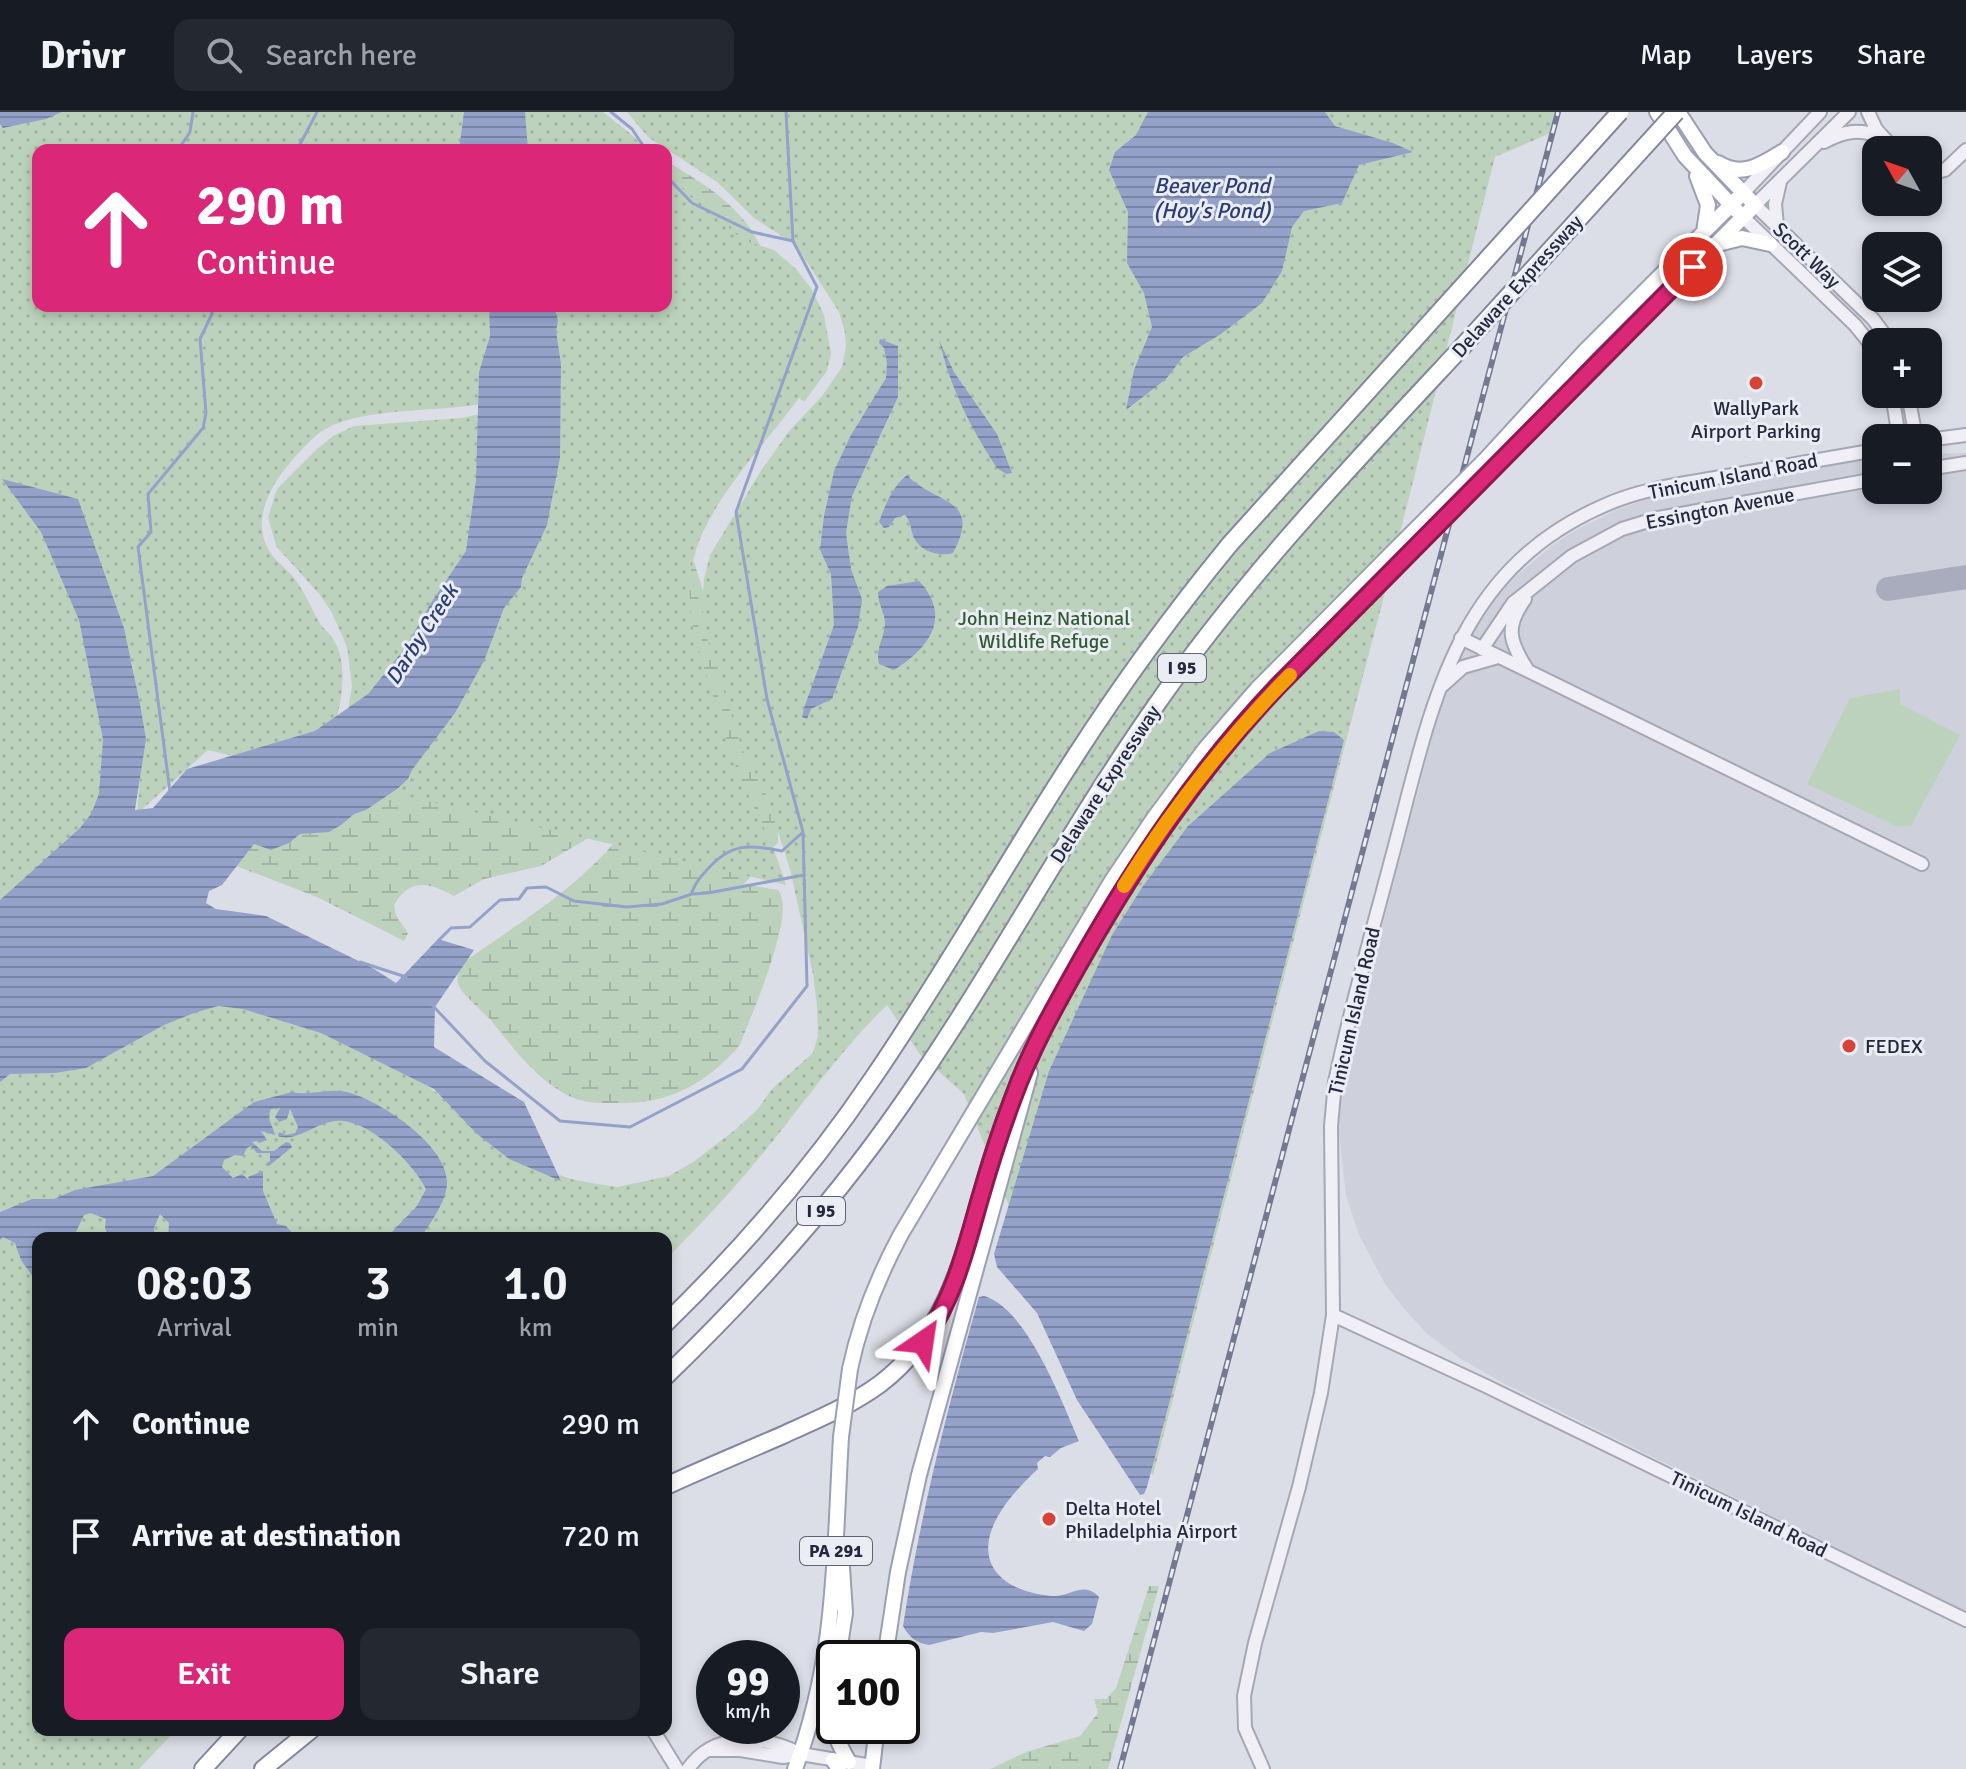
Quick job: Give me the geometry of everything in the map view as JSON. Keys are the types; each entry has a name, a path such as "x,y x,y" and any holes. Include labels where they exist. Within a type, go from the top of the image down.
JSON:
{"highway":[{"name":"Delaware Expressway","path":"672,1317 742,1245 794,1184 873,1080 1083,744 1189,595 1294,470 1620,112"},
{"name":"Delaware Expressway","path":"672,1370 764,1278 821,1212 887,1126 1117,762 1229,608 1332,486 1677,112"},
{"path":"672,1483 856,1400 895,1372 917,1350 936,1322 956,1282 1013,1098 1042,1028 1065,988"},
{"path":"203,1769 233,1736"},
{"path":"253,1769 287,1736"},
{"path":"263,1769 304,1736"}],"main road":[{"path":"1657,112 1692,165 1743,217"},
{"path":"1677,112 1705,153 1755,205"},
{"path":"1705,153 1724,167 1741,171 1757,167 1782,152"},
{"path":"1692,165 1708,205 1704,233"},
{"path":"1704,233 1743,193"},
{"name":"PA 291","path":"888,1640 908,1522 1026,1087 1065,988 1136,866 1193,785 1255,710 1755,205"},
{"name":"PA 291","path":"795,1769 823,1677 831,1622 841,1437 850,1369 862,1323 894,1248 1059,969 1133,847 1186,774 1257,689 1487,458 1585,351 1704,233"},
{"path":"1714,246 1742,238 1770,244"},
{"path":"837,1529 845,1599 840,1640"},
{"path":"837,1744 841,1764"},
{"path":"872,1768 875,1744"}],"street":[{"path":"1743,193 1820,112"},
{"path":"1755,205 1849,112"},
{"path":"1868,112 1881,136"},
{"path":"1811,149 1846,131 1863,131 1879,136"},
{"path":"1942,171 1966,150"},
{"path":"1777,226 1775,204 1780,180"},
{"name":"Scott Way","path":"1755,205 1878,328"},
{"name":"Scott Way","path":"1743,217 1862,334"},
{"path":"1855,325 1866,313"},
{"path":"1942,438 1966,435"},
{"name":"Tinicum Island Road","path":"1862,452 1668,487 1603,505 1558,530 1525,556 1491,592 1461,638 1438,690 1335,1082 1331,1126 1333,1315 1486,1386 1966,1620"},
{"path":"1942,467 1966,463"},
{"name":"Essington Avenue","path":"1482,649 1513,603 1584,548 1633,525 1862,482"},
{"path":"1528,671 1513,647 1511,630 1517,612 1534,587"},
{"path":"1461,638 1922,864"},
{"path":"1438,690 1463,667 1498,657"},
{"path":"1263,1769 1245,1728 1244,1696 1321,1393 1333,1315"},
{"path":"657,1736 677,1769"},
{"path":"688,1769 698,1756 737,1739 785,1746 801,1754 872,1768"}],"shaded area":[{"path":"1966,453 1966,1612 1501,1382 1461,1359 1426,1333 1385,1284 1359,1235 1346,1195 1339,1133 1339,1099 1347,1059 1436,723 1463,649 1497,597 1516,576 1554,544 1616,510 1654,497 1862,460 1862,504 1942,504 1942,454"}],"green space":[{"path":"0,112 477,112 479,144 32,144 32,312 519,312 497,401 379,414 333,425 301,450 282,473 269,496 262,520 266,544 275,559 298,583 321,625 335,641 339,653 342,683 336,722 265,764 208,750 137,814 142,748 133,667 124,640 130,759 0,956"},
{"path":"506,112 603,112 640,144 511,144"},
{"name":"John Heinz National Wildlife Refuge","path":"627,112 1559,112 1553,132 1495,157 1382,604 1153,1475 1136,1457 1013,1216 964,1094 921,1056 887,1005 842,1054 735,1187 672,1253 672,1232 32,1232 32,1736 170,1736 139,1769 0,1769 0,1081 23,1058 173,948 425,1084 534,1166 571,1179 617,1187 669,1176 693,1162 735,1130 757,1110 772,1089 813,1053 818,1036 813,974 790,869 764,789 742,749 706,635 702,607 710,555 762,469 842,367 845,333 839,312 796,245 754,218 717,182 672,153 672,144 659,144 648,137"},
{"path":"672,165 707,186 734,209 750,228 769,262 686,554 694,562 778,826 778,843 744,884 778,890 783,902 782,920 770,965 740,1045 726,1060 697,1082 666,1097 631,1103 595,1103 569,1096 537,1073 463,992 458,977 465,961 569,886 623,832 666,312 672,312"},
{"path":"672,178 736,234 751,243 774,250 795,268 811,288 824,315 831,353 827,371 804,402 799,398 735,479 703,532 691,570 690,606 697,643 728,745 786,885 324,777 437,655 533,312 672,312"},
{"path":"494,411 506,489 430,641 347,716 352,686 347,647 320,595 276,546 268,517 277,489 317,449 333,436 354,426 461,418"},
{"path":"1900,689 1900,704 1960,735 1911,826 1896,826 1807,784 1850,698"},
{"path":"296,763 595,834 541,866 484,879 454,896 429,886 414,886 394,905 396,915 408,933 404,941 317,897 223,861"},
{"path":"1149,1586 1159,1586 1108,1769 990,1769 1026,1752 1080,1736 1098,1713 1094,1699 1106,1699 1116,1688"}],"water":[{"path":"0,112 62,112 46,119 3,128"},
{"path":"464,112 525,112 528,144 460,144"},
{"name":"Beaver Pond (Hoy's Pond)","path":"1148,112 1325,112 1335,126 1413,152 1359,165 1342,203 1304,211 1292,227 1282,271 1262,303 1221,334 1183,357 1166,379 1126,410 1134,370 1152,327 1144,293 1127,263 1128,212 1109,170 1115,152 1136,135"},
{"name":"Darby Creek","path":"489,312 556,312 561,364 560,457 547,525 522,578 521,587 504,608 484,661 455,713 408,779 397,789 329,832 300,834 289,843 271,850 254,844 222,885 209,891 206,903 216,909 266,916 371,967 396,983 438,939 474,950 435,1007 434,1047 524,1102 561,1181 509,1159 476,1133 434,1089 321,1033 243,1009 218,1006 194,1013 164,1025 86,1068 55,1073 10,1074 0,1082 0,900 80,828 91,814 99,794 103,739 79,620 41,532 2,479 78,499 124,628 140,704 146,739 135,810 153,808 187,769 315,731 368,694 405,648 466,551 476,480 479,372 490,336"},
{"path":"880,339 898,346 898,397 852,496 846,533 851,569 862,599 858,627 832,699 811,709 807,719 802,717 805,705 834,625 831,574 820,550 824,516 834,471 851,435 886,378 887,363"},
{"path":"939,340 954,372 997,434 1012,473 1006,474 997,468 978,437 955,391"},
{"path":"907,475 918,485 952,504 959,512 961,535 953,553 937,554 921,547 905,515 895,518 889,527 884,528 879,522 894,490"},
{"path":"919,581 934,607 932,630 918,652 894,670 879,664 878,654 885,624 878,592 887,586"},
{"path":"1319,731 1334,732 1344,740 1147,1487 1140,1495 1077,1400 1037,1313 997,1267 994,1254 1049,1071 1112,935 1143,886 1188,826 1270,753"},
{"path":"292,1092 347,1092 376,1104 409,1126 436,1154 447,1183 441,1205 425,1232 392,1232 417,1206 426,1189 411,1167 388,1144 362,1127 336,1121 292,1137 278,1136 279,1132 286,1135 295,1133 298,1127 290,1109 287,1119 279,1122 275,1117 280,1108 271,1109 270,1113 275,1135 261,1131 267,1140 252,1142 262,1151 274,1151 286,1142 292,1147 269,1166 265,1165 270,1161 270,1153 257,1153 251,1146 243,1156 235,1155 224,1160 222,1167 233,1178 242,1174 249,1180 248,1177 263,1171 263,1191 277,1224 286,1226 292,1232 168,1232 169,1223 160,1214 154,1232 107,1232 106,1219 91,1213 84,1215 76,1232 32,1232 32,1276 21,1260 15,1243 3,1237 0,1240 0,1212 32,1199 54,1199 75,1190 153,1176 254,1102"},
{"path":"984,1296 1000,1304 1015,1318 1053,1381 1079,1441 1061,1448 1050,1457 1045,1456 1037,1463 1038,1469 1006,1503 990,1533 988,1549 991,1562 997,1573 1008,1582 1036,1594 1059,1596 1082,1589 1099,1597 1092,1624 1084,1631 1053,1622 993,1633 981,1632 929,1645 913,1639 903,1626 926,1502 979,1297"}],"waterway":[{"path":"182,144 190,132 193,112"},
{"path":"300,144 317,112"},
{"path":"611,112 632,129 642,144"},
{"path":"433,1006 485,1061 560,1121 630,1127 742,1069 807,986 803,832 767,699 736,512 817,287 793,241 786,112"},
{"path":"672,182 692,203 752,232 793,241"},
{"path":"170,792 138,547 151,532 148,494 203,428 206,413 200,339 212,312"},
{"path":"692,892 700,878 723,855 749,847 782,851 803,832"},
{"path":"439,940 451,928 470,927 500,900 519,899 527,888 546,887 574,901 627,907 662,904 692,894 804,875"},
{"path":"360,962 406,977"}],"taxiway":[{"path":"1888,589 1966,577"}],"railway":[{"path":"1120,1769 1558,112"}],"slow traffic":[{"path":"1124,886 1193,785 1255,710 1290,675"}],"place":[{"name":"WallyPark Airport Parking","path":"1756,383"},
{"name":"FEDEX","path":"1849,1046"},
{"name":"Delta Hotel Philadelphia Airport","path":"1049,1519"}],"route":[{"path":"923,1342 956,1282 999,1136 1042,1028 1120,892 1173,812 1255,710 1693,267"}]}
